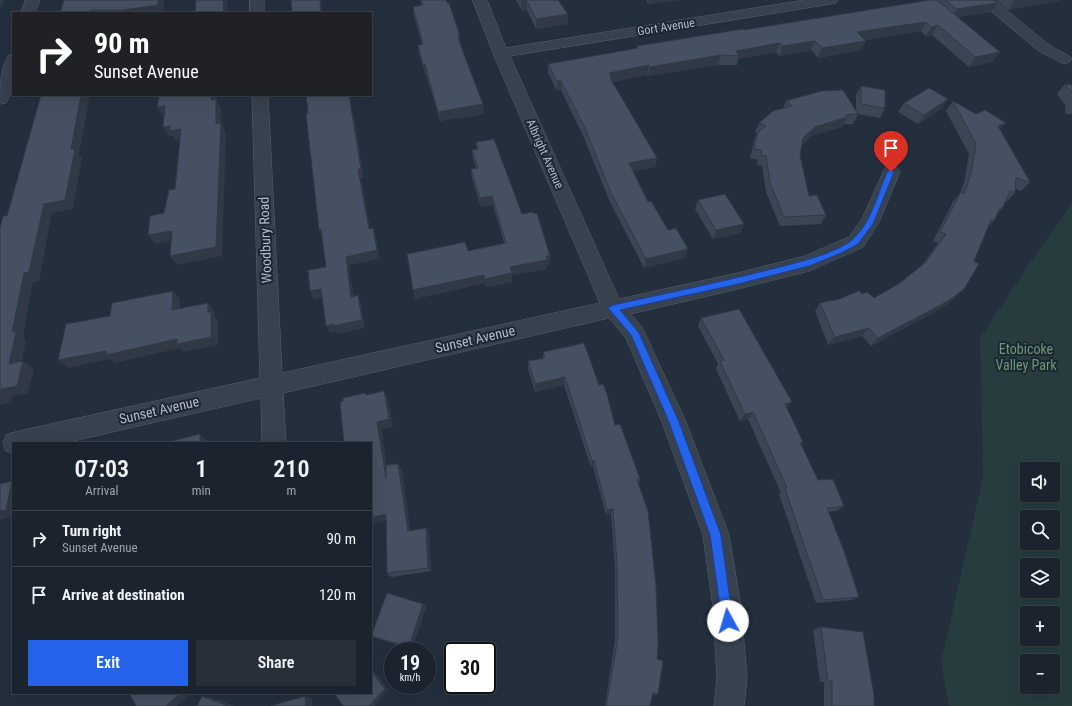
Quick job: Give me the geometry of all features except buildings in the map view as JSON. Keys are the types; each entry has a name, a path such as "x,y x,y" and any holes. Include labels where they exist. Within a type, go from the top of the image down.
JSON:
{"street":[{"path":"28,12 32,0"},
{"path":"256,0 257,12"},
{"name":"Albright Avenue","path":"480,0 501,53 613,308 634,333 674,422 716,535 726,607 732,678 729,706"},
{"name":"Gort Avenue","path":"501,53 831,0"},
{"path":"985,0 1044,48 1064,59"},
{"path":"0,99 12,62"},
{"name":"Woodbury Road","path":"260,96 274,442"},
{"name":"Sunset Avenue","path":"18,442 738,281 809,263 856,242 870,222 891,172"},
{"name":"Sunset Avenue","path":"0,446 12,443"}],"green space":[{"name":"Etobicoke Valley Park","path":"1072,204 1072,706 949,706 941,662 983,477 980,338 1036,254"}],"route":[{"path":"728,621 716,535 674,422 634,333 613,308 738,281 809,263 838,251 856,242 870,222 891,172"}]}
